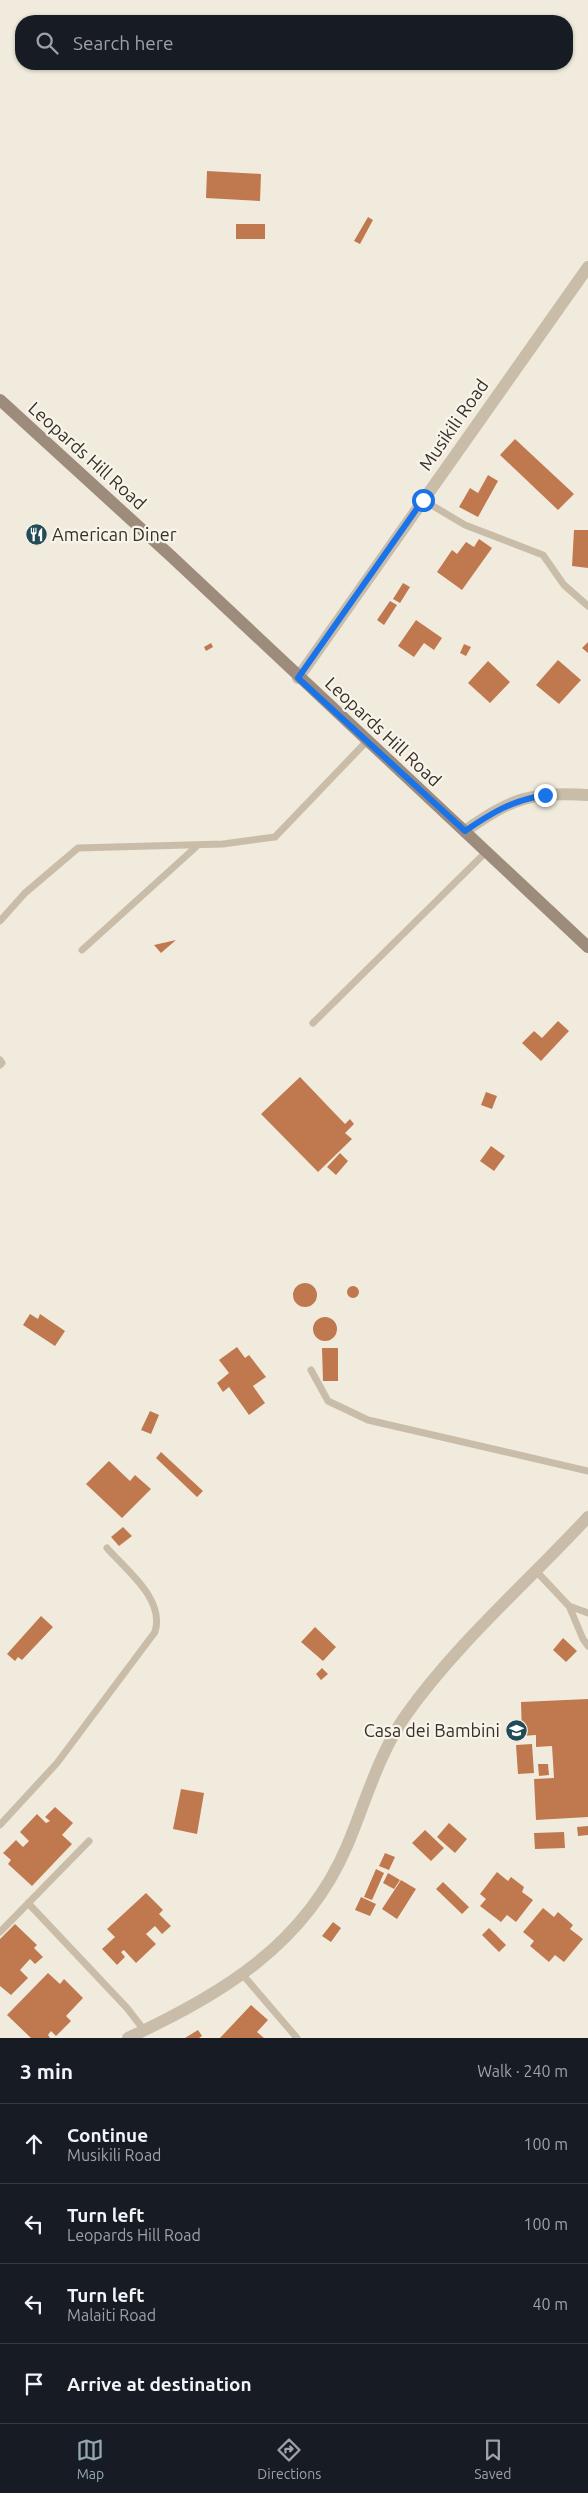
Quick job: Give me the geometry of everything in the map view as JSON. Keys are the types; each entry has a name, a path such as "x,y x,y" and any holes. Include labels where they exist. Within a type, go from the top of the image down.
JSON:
{"main road":[{"name":"Leopards Hill Road","path":"0,400 172,557 298,678 588,947"}],"street":[{"name":"Musikili Road","path":"298,678 588,267"},
{"path":"465,831 505,805 521,799 545,795 588,795"},
{"path":"128,2038 198,2003 243,1975 272,1951 297,1926 324,1888 346,1847 388,1743 415,1703 477,1631 537,1572 588,1517"}],"lane":[{"path":"423,500 465,525 543,555 564,585 588,606"},
{"path":"0,921 25,893 78,848 197,846 275,837 367,741"},
{"path":"82,950 197,846"},
{"path":"313,1023 486,852"},
{"path":"0,1060 2,1063 0,1065"},
{"path":"311,1370 328,1401 368,1420 588,1471"},
{"path":"0,1825 58,1763 155,1632 158,1617 150,1598 107,1548"},
{"path":"537,1572 569,1606 583,1639 588,1646"},
{"path":"569,1606 588,1613"},
{"path":"0,1932 89,1840"},
{"path":"28,1903 127,2008 144,2030"},
{"path":"243,1975 297,2038"}],"building":[{"path":"207,171 261,174 260,201 206,198"},
{"path":"368,217 373,220 360,244 354,241"},
{"path":"236,224 265,224 265,239 236,239"},
{"path":"515,439 574,494 558,510 500,455"},
{"path":"488,475 498,481 478,517 459,507 470,488 478,493"},
{"path":"574,530 588,530 588,568 572,566"},
{"path":"479,539 492,548 462,590 437,572 452,550 457,554 466,542 474,547"},
{"path":"403,583 410,587 400,603 393,599"},
{"path":"390,601 397,605 384,625 377,620"},
{"path":"416,620 442,638 434,650 424,643 414,657 398,646"},
{"path":"588,642 588,653 582,648"},
{"path":"211,643 213,647 206,651 204,647"},
{"path":"464,644 471,647 466,656 460,653"},
{"path":"558,660 581,680 559,704 536,685"},
{"path":"488,661 510,682 490,703 468,683"},
{"path":"176,940 161,953 154,945"},
{"path":"558,1021 569,1031 541,1061 522,1043 534,1031 542,1038"},
{"path":"300,1077 345,1124 350,1119 354,1124 345,1133 352,1139 318,1172 261,1114"},
{"path":"486,1092 497,1096 492,1109 481,1105"},
{"path":"491,1146 505,1156 494,1171 480,1161"},
{"path":"340,1153 348,1161 336,1175 327,1167"},
{"path":"305,1283 313,1287 317,1295 313,1303 305,1307 297,1303 293,1295 297,1287"},
{"path":"351,1286 355,1286 359,1292 355,1298 351,1298 347,1294 347,1290"},
{"path":"30,1314 38,1319 40,1314 65,1331 55,1346 23,1325"},
{"path":"325,1317 333,1321 337,1329 333,1337 325,1341 317,1337 313,1329 317,1321"},
{"path":"237,1347 245,1358 249,1355 266,1377 253,1386 265,1403 249,1415 229,1387 223,1392 217,1383 229,1373 219,1360"},
{"path":"322,1348 338,1348 338,1381 323,1381"},
{"path":"150,1411 159,1415 151,1434 141,1430"},
{"path":"161,1452 203,1491 197,1497 156,1458"},
{"path":"109,1461 130,1481 135,1475 151,1489 122,1518 86,1484"},
{"path":"123,1527 132,1536 119,1546 111,1537"},
{"path":"41,1616 53,1627 22,1660 18,1657 15,1661 7,1654"},
{"path":"315,1627 336,1647 323,1661 301,1642"},
{"path":"563,1638 577,1651 566,1662 553,1650"},
{"path":"322,1668 328,1674 321,1680 316,1674"},
{"path":"588,1699 588,1817 536,1820 534,1779 554,1778 552,1746 536,1747 536,1735 522,1736 521,1702"},
{"path":"532,1744 534,1773 518,1774 516,1745"},
{"path":"538,1764 548,1764 549,1775 539,1776"},
{"path":"181,1789 204,1793 197,1834 173,1829"},
{"path":"55,1807 73,1823 62,1835 72,1844 32,1886 8,1864 11,1860 3,1853 16,1840 23,1847 29,1841 20,1832 37,1814 46,1823 50,1821 45,1817"},
{"path":"449,1823 467,1839 455,1853 437,1837"},
{"path":"588,1826 588,1835 578,1836 577,1827"},
{"path":"425,1830 444,1848 431,1861 412,1843"},
{"path":"564,1832 565,1848 535,1849 534,1833"},
{"path":"385,1853 395,1857 389,1870 379,1866"},
{"path":"376,1869 384,1873 372,1900 364,1897"},
{"path":"497,1872 508,1881 511,1877 524,1887 522,1892 533,1900 516,1922 507,1915 501,1922 480,1906 486,1899 480,1894"},
{"path":"388,1873 400,1880 394,1889 383,1883"},
{"path":"401,1880 416,1889 397,1919 382,1909"},
{"path":"443,1882 469,1907 462,1914 436,1889"},
{"path":"146,1893 163,1910 159,1914 171,1926 162,1934 155,1926 146,1934 156,1944 136,1963 124,1950 121,1952 125,1957 117,1965 102,1949 115,1937 107,1929"},
{"path":"361,1897 376,1904 370,1916 355,1910"},
{"path":"543,1908 554,1917 558,1912 573,1925 570,1929 583,1939 564,1962 555,1955 549,1962 530,1946 534,1941 523,1932"},
{"path":"333,1922 341,1928 331,1942 322,1936"},
{"path":"15,1924 37,1945 34,1948 43,1957 35,1964 30,1959 20,1970 28,1978 11,1995 0,1986 0,1939"},
{"path":"489,1928 506,1945 499,1952 482,1935"},
{"path":"48,1973 60,1984 64,1979 83,1998 66,2016 71,2021 56,2036 51,2031 48,2035 50,2038 31,2038 7,2015"},
{"path":"251,2005 268,2020 257,2032 264,2038 220,2038"},
{"path":"198,2030 202,2036 199,2038 185,2038"}],"place":[{"name":"American Diner","path":"36,535"},
{"name":"Casa dei Bambini","path":"516,1731"}],"route":[{"path":"423,500 298,678 465,831 505,805 521,799 545,795"}]}
